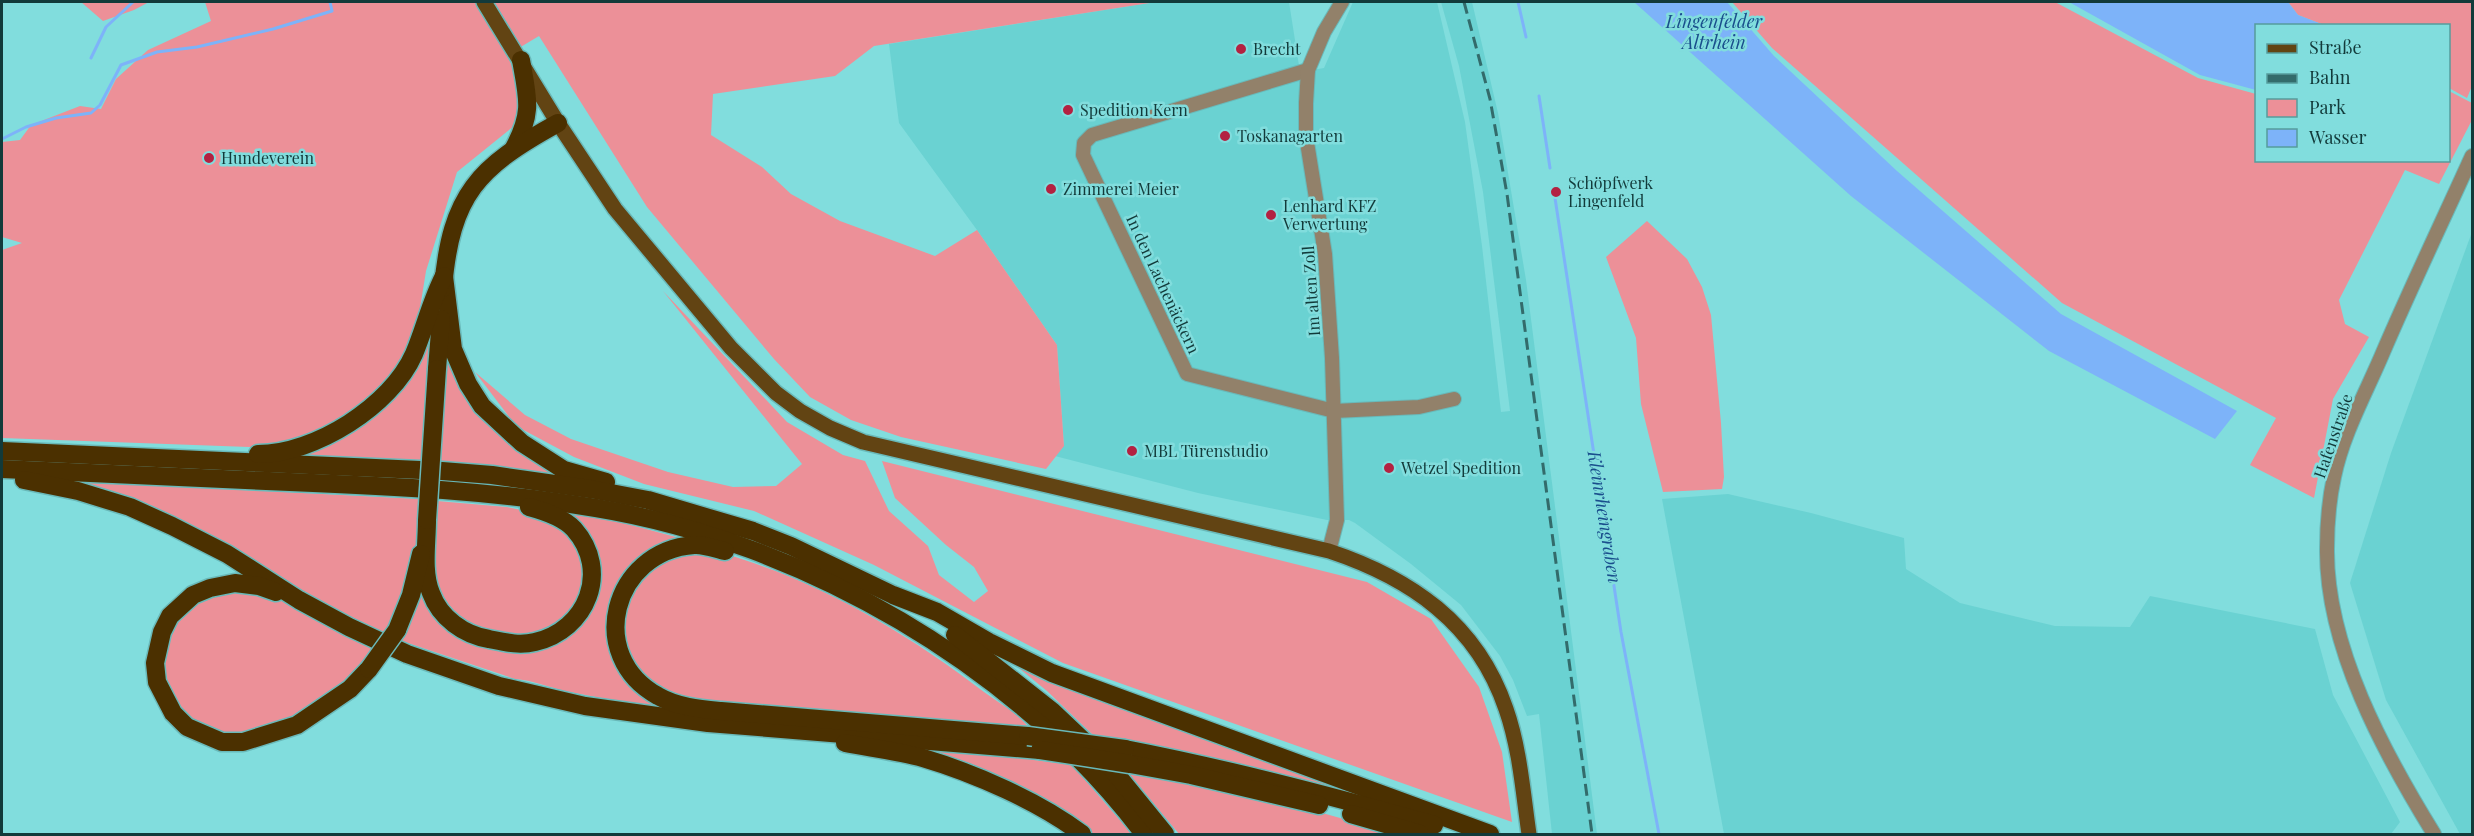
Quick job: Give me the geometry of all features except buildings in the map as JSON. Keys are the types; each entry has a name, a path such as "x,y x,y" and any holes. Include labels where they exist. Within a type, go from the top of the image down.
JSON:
{"highway":[{"path":"514,148 524,129 528,107 521,60"},
{"path":"464,491 490,502 529,507 550,513 573,528 587,548 591,564 591,589 578,618 560,633 533,642 515,644 479,638 449,621 431,593 427,575 427,520 437,369 444,276 450,238 463,202 483,174 514,148 558,123"},
{"path":"220,460 246,453 268,454 320,441 364,414 400,377 414,355 433,296 444,276"},
{"path":"444,276 453,349 468,384 482,406 522,443 564,470 620,486 648,500"},
{"path":"2,451 492,475 648,500 753,531 791,546 893,595 937,612 989,642 1052,673 1490,834"},
{"path":"2,469 464,491 598,508 703,533 785,563 847,591 953,654 1052,733 1087,767 1144,834"},
{"path":"2,476 78,491 130,507 226,554 299,600 349,627 407,654 499,686 585,706 708,723 889,736 1210,766 1330,795 1464,834"},
{"path":"299,600 259,586 235,583 210,588 193,596 170,616 162,632 155,663 157,682 173,713 186,727 222,742 243,742 297,725 350,689 369,669 397,630 411,596 427,520"},
{"path":"785,563 695,545 664,552 648,560 624,589 617,610 616,639 620,654 630,672 659,697 689,707 1028,736 1127,757 1191,775 1333,808 1420,834"},
{"path":"893,595 970,645 1052,711 1108,764 1165,834"},
{"path":"784,730 922,758 966,773 1036,805 1082,834"}],"main road":[{"path":"484,2 558,123 615,209 731,348 776,393 800,411 830,428 883,448 1329,551 1389,575 1408,586 1426,598 1468,638 1484,663 1506,708 1519,764 1529,834"}],"street":[{"name":"Im alten Zoll","path":"1329,551 1337,520 1334,411 1323,233 1306,136 1308,70 1324,32 1342,2"},
{"name":"In den Lachenäckern","path":"1308,70 1092,135 1084,143 1083,154 1187,374 1334,411 1419,407 1454,399"},
{"name":"Hafenstraße","path":"2434,834 2397,774 2372,722 2341,640 2329,584 2326,550 2334,476 2351,427 2402,308 2472,156"}],"shaded area":[{"path":"1156,2 1289,2 1300,72 1324,68 1353,2 1437,2 1465,122 1501,412 1510,411 1483,192 1459,66 1441,2 1472,2 1498,113 1526,280 1597,834 1552,834 1539,714 1527,716 1513,680 1500,656 1461,605 1411,564 1355,523 1349,520 1327,520 1198,493 1055,456 1064,445 1057,345 899,123 889,44"},
{"path":"2472,232 2472,834 2460,834 2386,700 2350,583 2391,453"},
{"path":"1728,494 1904,538 1906,569 1960,603 2055,626 2130,627 2150,596 2315,629 2333,695 2400,822 2391,834 1724,834 1662,499"}],"green space":[{"path":"81,2 149,2 103,21"},
{"path":"205,2 1156,2 874,46 835,76 713,94 711,135 762,167 791,194 840,221 935,256 977,230 1057,345 1064,446 1046,469 901,437 851,420 810,397 774,359 647,207 539,36 507,55 518,79 519,122 457,172 426,271 417,327 399,368 377,393 352,415 311,438 274,448 2,438 2,250 22,243 2,237 2,142 20,140 31,125 80,106 101,109 116,79 148,50 211,21"},
{"path":"1732,2 2055,2 2198,78 2255,94 2255,162 2450,162 2450,92 2472,103 2472,120 2439,184 2405,170 2339,300 2345,324 2369,337 2333,399 2314,498 2250,465 2276,418 2062,303 1772,48"},
{"path":"2288,2 2472,2 2472,86 2467,98 2450,89 2450,24 2321,24 2298,15"},
{"path":"1647,221 1687,259 1702,287 1711,315 1721,423 1724,477 1722,489 1663,492 1641,404 1636,338 1606,257"},
{"path":"663,291 787,422 843,455 865,461 889,511 928,546 939,575 974,602 988,591 974,567 946,545 895,498 882,461 1367,582 1431,619 1479,687 1502,752 1512,822 1063,663 874,565 754,511 644,484 574,457 516,426 475,372 525,415 571,439 668,472 733,487 776,486 802,464"},
{"path":"434,310 426,443 423,443 421,462 296,456 364,420"},
{"path":"445,350 456,374 565,477 440,463 442,445 438,445"},
{"path":"65,481 419,499 418,521 421,521 415,569 386,630 399,637 419,584 441,619 532,648 596,587 565,512 616,521 691,541 628,573 618,661 694,713 565,691 515,679 384,635"},
{"path":"437,501 507,507 545,515 579,542 588,578 570,620 515,640 457,621 433,586"},
{"path":"722,553 792,578 859,610 924,649 1014,713 1030,729 696,704 646,682 621,640 628,591 670,554"},
{"path":"214,591 267,593 374,648 355,678 282,727 219,737 177,710 161,666 176,618"},
{"path":"1004,656 1420,812 1130,741 1093,735 1047,691"},
{"path":"893,744 1033,757 1034,760 1072,765 1132,834 1091,834"},
{"path":"1129,774 1159,779 1160,776 1301,807 1397,834 1179,834"}],"water":[{"name":"Lingenfelder Altrhein","path":"1634,2 1727,2 1774,56 1897,171 2061,314 2237,411 2215,439 2049,351 1851,196"},
{"path":"2069,2 2288,2 2298,15 2321,24 2255,24 2255,90 2200,75"}],"waterway":[{"path":"91,58 106,27 133,2"},
{"path":"2,139 26,127 56,118 91,113 100,105 121,65 157,52 197,47 273,29 332,11 330,2"},
{"name":"Kleinrheingraben","path":"1518,2 1526,37"},
{"name":"Kleinrheingraben","path":"1539,96 1550,168"},
{"name":"Kleinrheingraben","path":"1555,198 1621,632 1659,834"}],"railway":[{"path":"1464,2 1490,99 1507,194 1592,834"}],"place":[{"name":"Brecht","path":"1241,49"},
{"name":"Spedition Kern","path":"1068,110"},
{"name":"Toskanagarten","path":"1225,136"},
{"name":"Hundeverein","path":"209,158"},
{"name":"Zimmerei Meier","path":"1051,189"},
{"name":"Schöpfwerk Lingenfeld","path":"1556,192"},
{"name":"Lenhard KFZ Verwertung","path":"1271,215"},
{"name":"MBL Türenstudio","path":"1132,451"},
{"name":"Wetzel Spedition","path":"1389,468"}]}
